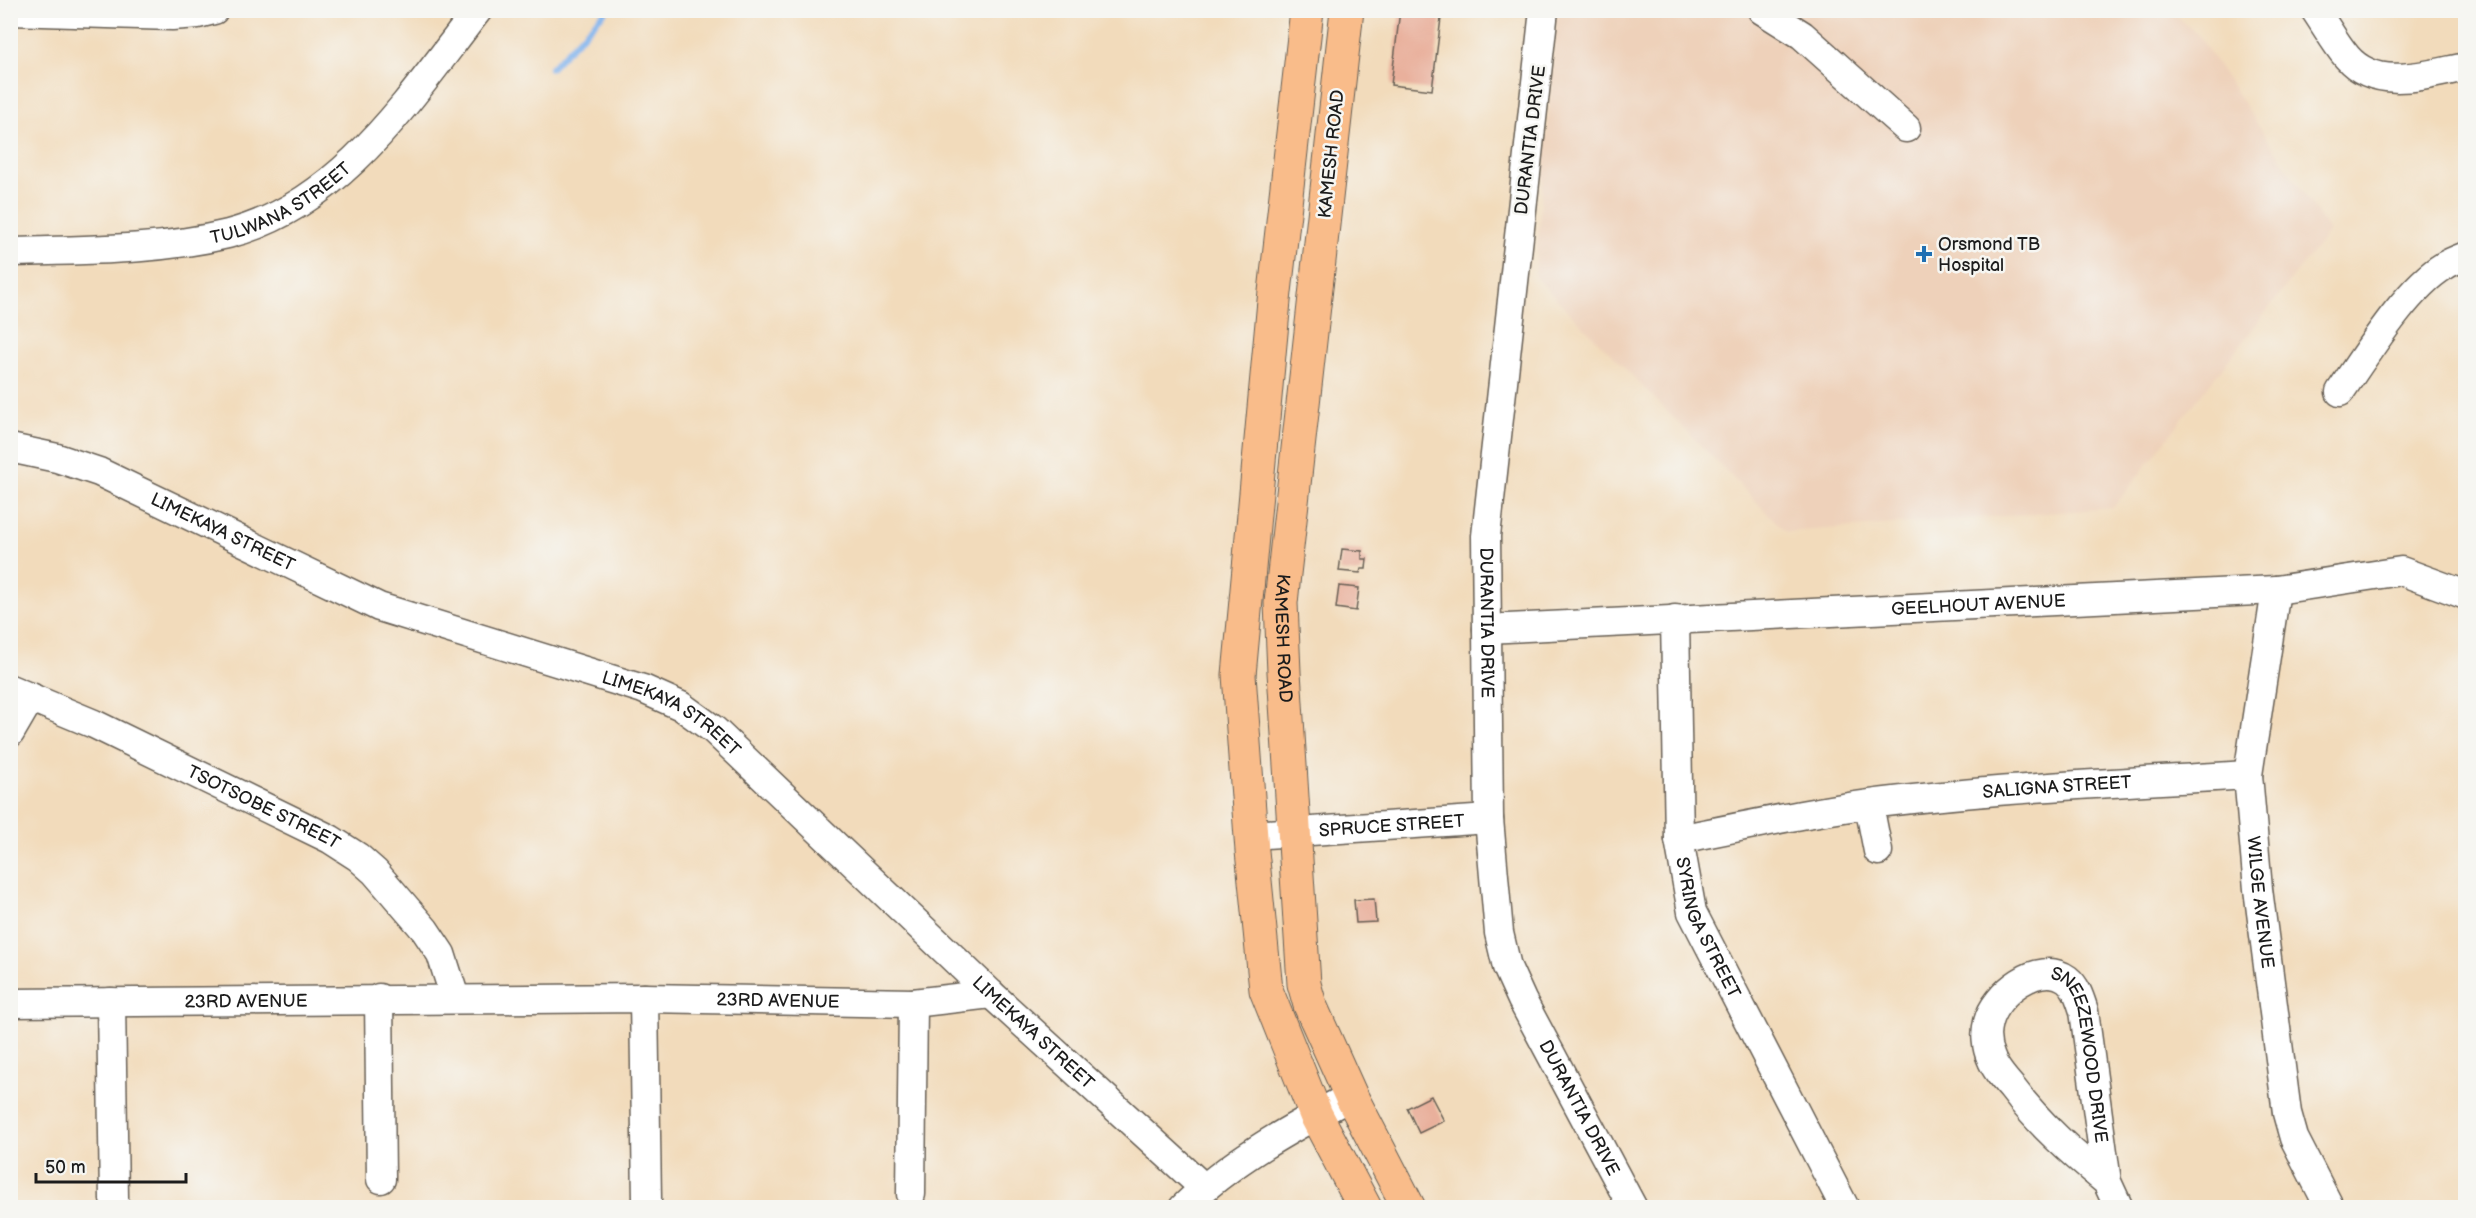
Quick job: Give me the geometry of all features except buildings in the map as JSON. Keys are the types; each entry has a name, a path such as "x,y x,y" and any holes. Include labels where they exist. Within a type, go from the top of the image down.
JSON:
{"main road":[{"name":"KAMESH ROAD","path":"1307,10 1274,301 1239,675 1266,990 1316,1115 1365,1208"},
{"name":"KAMESH ROAD","path":"1347,10 1281,603 1304,984 1310,1005 1352,1096 1408,1208"}],"street":[{"path":"10,11 172,16 214,10"},
{"name":"TULWANA STREET","path":"10,252 159,245 206,239 231,233 280,212 325,185 346,168 382,131 478,10"},
{"name":"DURANTIA DRIVE","path":"1544,10 1486,536 1489,819 1499,933 1507,967 1522,1000 1633,1208"},
{"path":"1762,10 1802,35 1906,128"},
{"path":"2315,10 2348,58 2373,74 2413,78 2466,67"},
{"path":"2340,392 2381,334 2424,281 2445,265 2466,256"},
{"name":"LIMEKAYA STREET","path":"10,448 57,458 99,472 379,608 643,689 699,717 991,994 1203,1187"},
{"name":"GEELHOUT AVENUE","path":"1487,629 2276,590 2401,571 2466,595"},
{"name":"WILGE AVENUE","path":"2276,590 2248,775 2259,901 2287,1113 2294,1138 2330,1208"},
{"name":"SYRINGA STREET","path":"1675,619 1680,839 1692,912 1845,1208"},
{"path":"10,733 21,693"},
{"name":"TSOTSOBE STREET","path":"21,693 94,724 330,839 358,857 375,872 425,930 441,954 455,998"},
{"name":"SALIGNA STREET","path":"1680,839 1803,815 1986,791 2248,775"},
{"path":"1869,805 1878,851"},
{"name":"SPRUCE STREET","path":"1251,835 1489,819"},
{"name":"SNEEZEWOOD DRIVE","path":"2107,1182 2045,1127 2017,1095 1991,1058 1986,1036 1988,1020 1996,1005 2013,987 2028,978 2049,973 2066,979 2078,992 2085,1020 2107,1182 2120,1208"},
{"name":"23RD AVENUE","path":"10,1003 379,998 644,998 913,1003 991,994"},
{"path":"379,998 381,1179"},
{"path":"644,998 647,1201"},
{"path":"111,1002 114,1199"},
{"path":"911,1194 913,1003"},
{"path":"1183,1208 1203,1187 1316,1115 1352,1096"}],"shaded area":[{"name":"Orsmond TB Hospital","path":"1557,11 2171,11 2198,35 2329,231 2113,508 1786,532 1535,277"}],"waterway":[{"path":"551,68 607,10"}],"place":[{"name":"Orsmond TB Hospital","path":"1924,254"}]}
